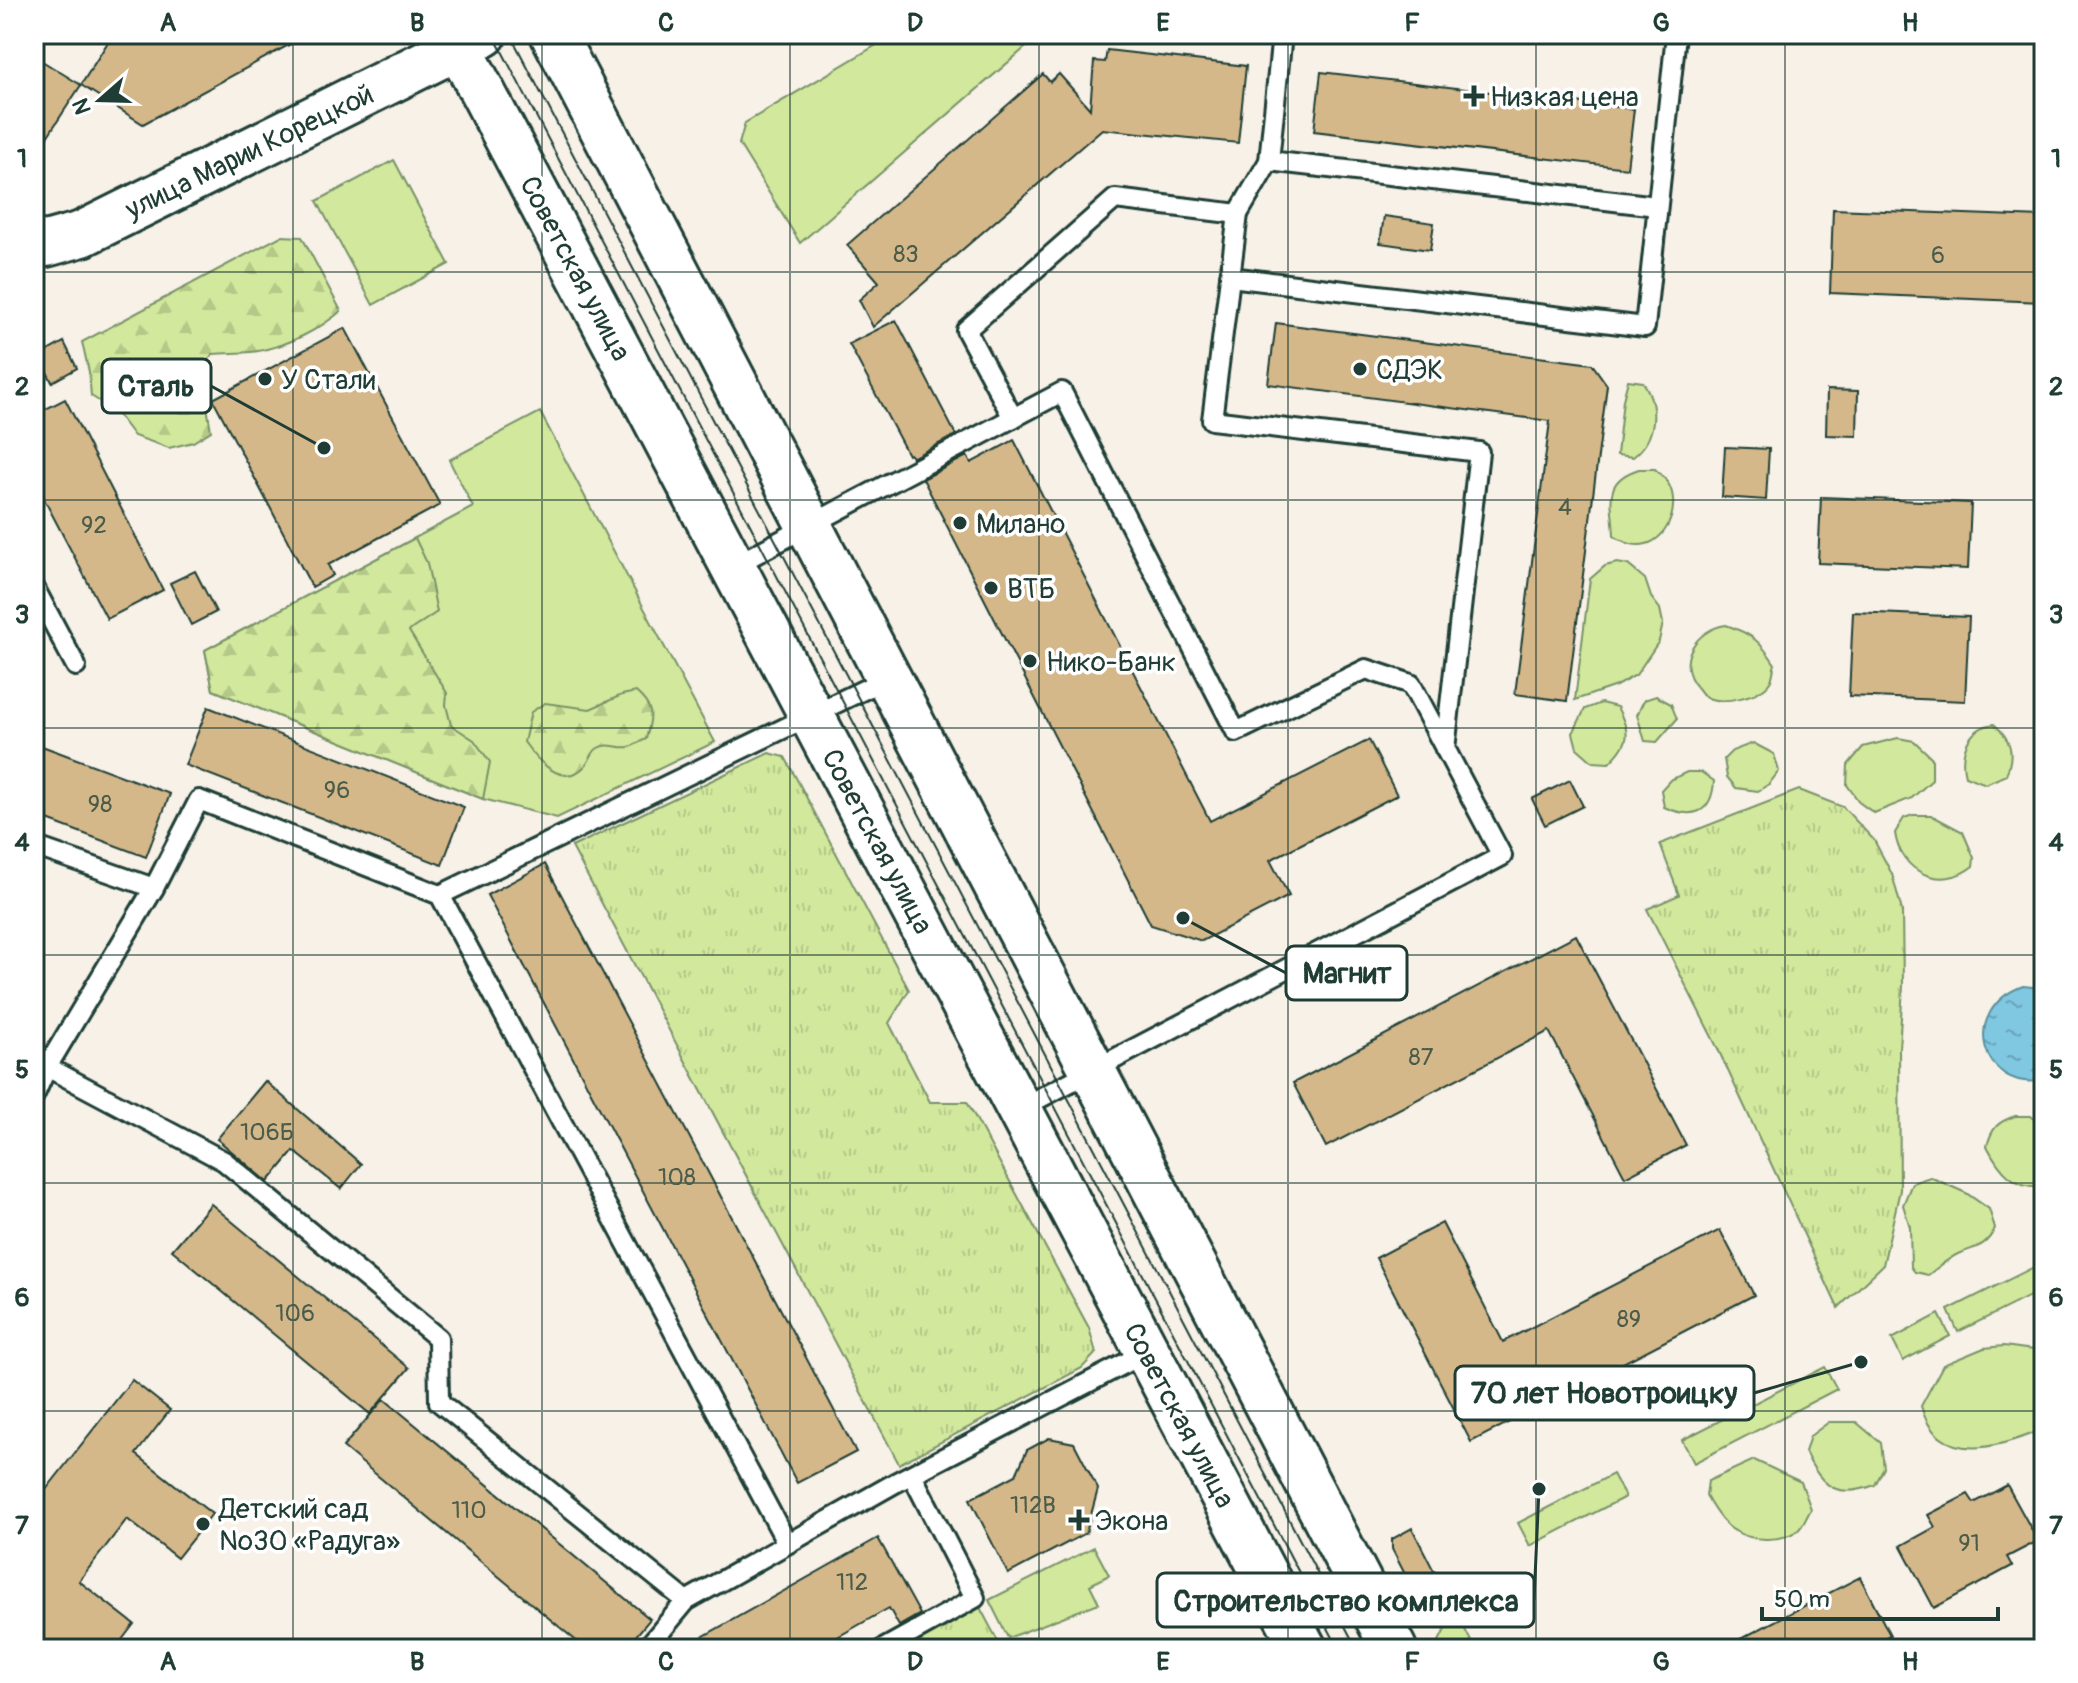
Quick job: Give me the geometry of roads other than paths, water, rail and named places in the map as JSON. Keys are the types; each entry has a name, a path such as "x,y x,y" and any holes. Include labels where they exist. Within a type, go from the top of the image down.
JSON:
{"main road":[{"path":"553,34 1394,1649"},
{"name":"улица Марии Корецкой","path":"34,242 46,244 82,234 465,38"},
{"name":"Советская улица","path":"465,38 733,566 1304,1649"}],"lane":[{"path":"1282,34 1269,161 1238,214 1212,420 1479,452 1445,749"},
{"path":"1230,277 1645,327 1676,34"},
{"path":"1269,161 1657,206"},
{"path":"1013,418 966,330 1115,199 1238,214"},
{"path":"733,566 1062,392 1236,732 1366,669 1411,684 1502,856 1019,1109"},
{"path":"34,587 76,666"},
{"path":"440,895 888,678"},
{"path":"34,1096 47,1067 154,888 199,800 440,895 787,1543"},
{"path":"34,846 154,888"},
{"path":"47,1067 224,1161 438,1338 439,1402 686,1601"},
{"path":"646,1649 686,1601 912,1475 1147,1352"},
{"path":"883,1649 975,1598 912,1475"}],"water":[{"path":"2023,986 2044,988 2044,1080 2022,1081 2005,1074 1993,1062 1986,1047 1984,1030 1990,1013 2003,997"}],"tram line":[{"path":"493,34 1339,1649"},
{"path":"510,34 1357,1649"}],"place":[{"name":"Низкая цена","path":"1474,96"},
{"name":"СДЭК","path":"1360,369"},
{"name":"У Стали","path":"265,379"},
{"name":"Сталь","path":"324,448"},
{"name":"Милано","path":"960,523"},
{"name":"ВТБ","path":"991,588"},
{"name":"Нико-Банк","path":"1030,661"},
{"name":"Магнит","path":"1183,918"},
{"name":"70 лет Новотроицку","path":"1861,1362"},
{"name":"Строительство комплекса","path":"1539,1489"},
{"name":"Экона","path":"1079,1520"},
{"name":"Детский сад №30 «Радуга»","path":"203,1524"}]}
